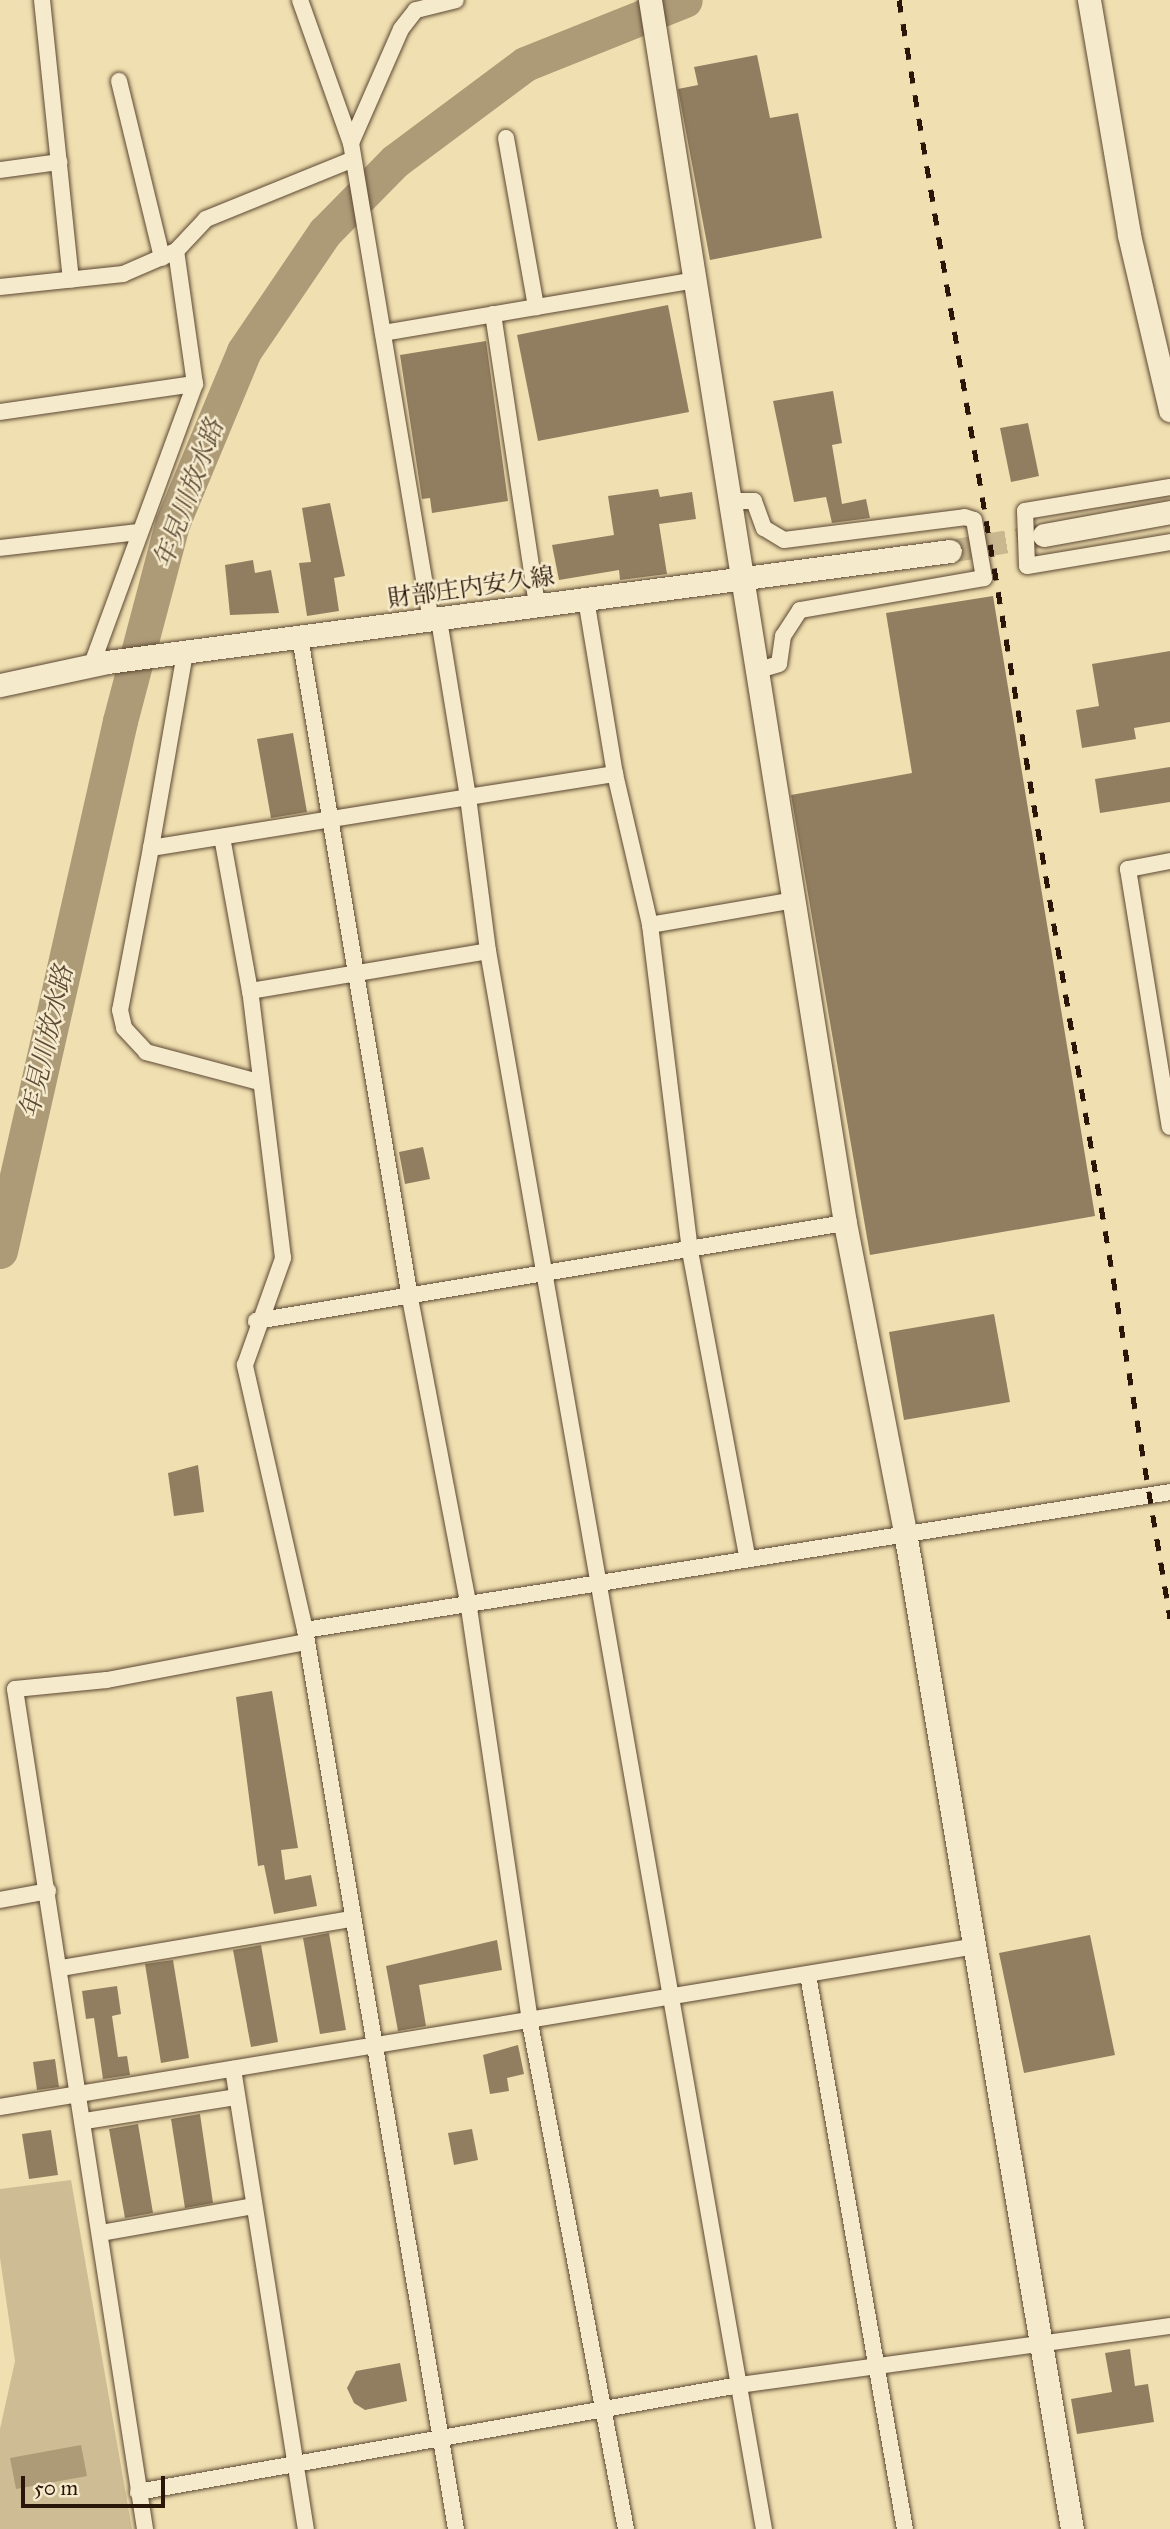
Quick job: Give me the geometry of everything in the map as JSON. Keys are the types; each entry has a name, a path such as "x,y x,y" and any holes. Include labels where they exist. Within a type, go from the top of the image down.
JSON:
{"street":[{"path":"42,0 71,279"},
{"path":"300,0 351,143 351,160 468,797 488,951 543,1276 674,1998 764,2529"},
{"path":"351,143 401,29 416,10 456,0"},
{"path":"650,0 746,580 845,1223 905,1532 971,1947 1072,2529"},
{"path":"1089,0 1129,236 1170,410"},
{"path":"99,663 139,531 195,384 169,254 120,81"},
{"path":"506,138 536,307"},
{"path":"0,287 123,274 169,254 206,219 351,160"},
{"path":"0,170 59,162"},
{"path":"383,333 695,280"},
{"path":"493,314 537,606"},
{"path":"0,412 195,384"},
{"path":"1170,487 1025,511 1027,566 1170,542"},
{"path":"733,500 754,501 764,527 784,540 965,517 974,520 984,578 800,610 782,636 779,664 759,670"},
{"path":"1044,535 1170,512"},
{"path":"0,548 139,531"},
{"name":"財部庄内安久線","path":"0,685 99,663 746,580 950,551"},
{"path":"586,600 615,774 650,925 690,1251 747,1557"},
{"path":"300,637 360,972 410,1298 468,1601 530,2023 626,2529"},
{"path":"181,653 151,848 120,1010 124,1028 146,1052 259,1082"},
{"path":"151,848 615,774"},
{"path":"222,837 250,990 259,1082 283,1258 256,1321 245,1365 305,1636 372,2045 456,2529"},
{"path":"1170,861 1128,869 1170,1127"},
{"path":"650,925 794,900"},
{"path":"250,990 488,951"},
{"path":"256,1321 543,1276 845,1223"},
{"path":"145,2529 81,2094 15,1689 107,1680 468,1601 1170,1492"},
{"path":"0,1900 48,1891"},
{"path":"61,1968 351,1919"},
{"path":"0,2107 372,2045 530,2023 971,1947"},
{"path":"808,1975 905,2529"},
{"path":"233,2069 306,2529"},
{"path":"85,2121 237,2097"},
{"path":"101,2233 254,2206"},
{"path":"138,2492 295,2466 440,2436 739,2385 1041,2346 1170,2326"}],"shaded area":[{"path":"71,2180 132,2529 0,2529 0,2429 15,2361 0,2258 0,2189"},
{"path":"81,2445 87,2476 16,2489 10,2458"}],"building":[{"path":"757,55 770,118 798,113 822,238 710,260 678,89 698,85 694,67"},
{"path":"668,305 689,412 538,441 517,335"},
{"path":"486,341 508,501 432,513 430,498 422,499 400,355"},
{"path":"833,391 842,443 832,445 842,504 866,499 870,518 832,523 826,497 794,502 773,401"},
{"path":"1028,423 1039,476 1011,482 1000,428"},
{"path":"658,489 660,497 692,492 696,519 659,524 667,574 620,580 619,570 559,580 552,545 614,535 608,496"},
{"path":"330,503 345,576 334,578 339,611 307,616 299,563 311,562 302,508"},
{"path":"253,560 255,573 271,570 279,613 230,615 225,565"},
{"path":"993,596 1095,1216 870,1255 791,795 912,773 886,613"},
{"path":"1170,651 1170,722 1134,728 1136,739 1082,748 1076,710 1099,706 1092,664"},
{"path":"293,733 307,812 271,818 257,739"},
{"path":"1170,767 1170,802 1100,813 1095,779"},
{"path":"423,1147 430,1179 405,1184 399,1152"},
{"path":"994,1314 1010,1402 904,1420 889,1332"},
{"path":"198,1465 204,1512 174,1516 168,1473"},
{"path":"272,1691 298,1848 281,1850 285,1880 311,1875 317,1906 274,1914 264,1865 258,1866 236,1697"},
{"path":"329,1933 346,2030 320,2034 303,1938"},
{"path":"1090,1935 1115,2055 1024,2073 999,1953"},
{"path":"497,1940 502,1970 419,1985 426,2026 398,2031 386,1966"},
{"path":"261,1945 278,2042 251,2047 233,1950"},
{"path":"173,1960 189,2058 161,2063 145,1964"},
{"path":"117,1986 121,2014 112,2016 118,2057 127,2056 130,2075 103,2079 94,2018 86,2019 82,1991"},
{"path":"518,2045 524,2074 507,2078 509,2091 490,2094 483,2055"},
{"path":"55,2059 59,2087 37,2090 33,2062"},
{"path":"200,2114 213,2203 185,2208 171,2119"},
{"path":"138,2124 153,2213 125,2218 109,2129"},
{"path":"472,2129 478,2160 454,2165 448,2133"},
{"path":"51,2130 58,2175 29,2179 22,2134"},
{"path":"1130,2349 1135,2386 1148,2384 1154,2422 1077,2434 1071,2399 1112,2392 1105,2353"},
{"path":"400,2363 407,2401 365,2410 354,2403 347,2388 356,2371"}],"waterway":[{"name":"年見川放水路","path":"0,1251 120,721 172,524 244,351 325,232 395,161 525,64 685,0"}],"tunnel":[{"path":"950,551 1044,535"}],"railway":[{"path":"899,0 1170,1618"}]}
